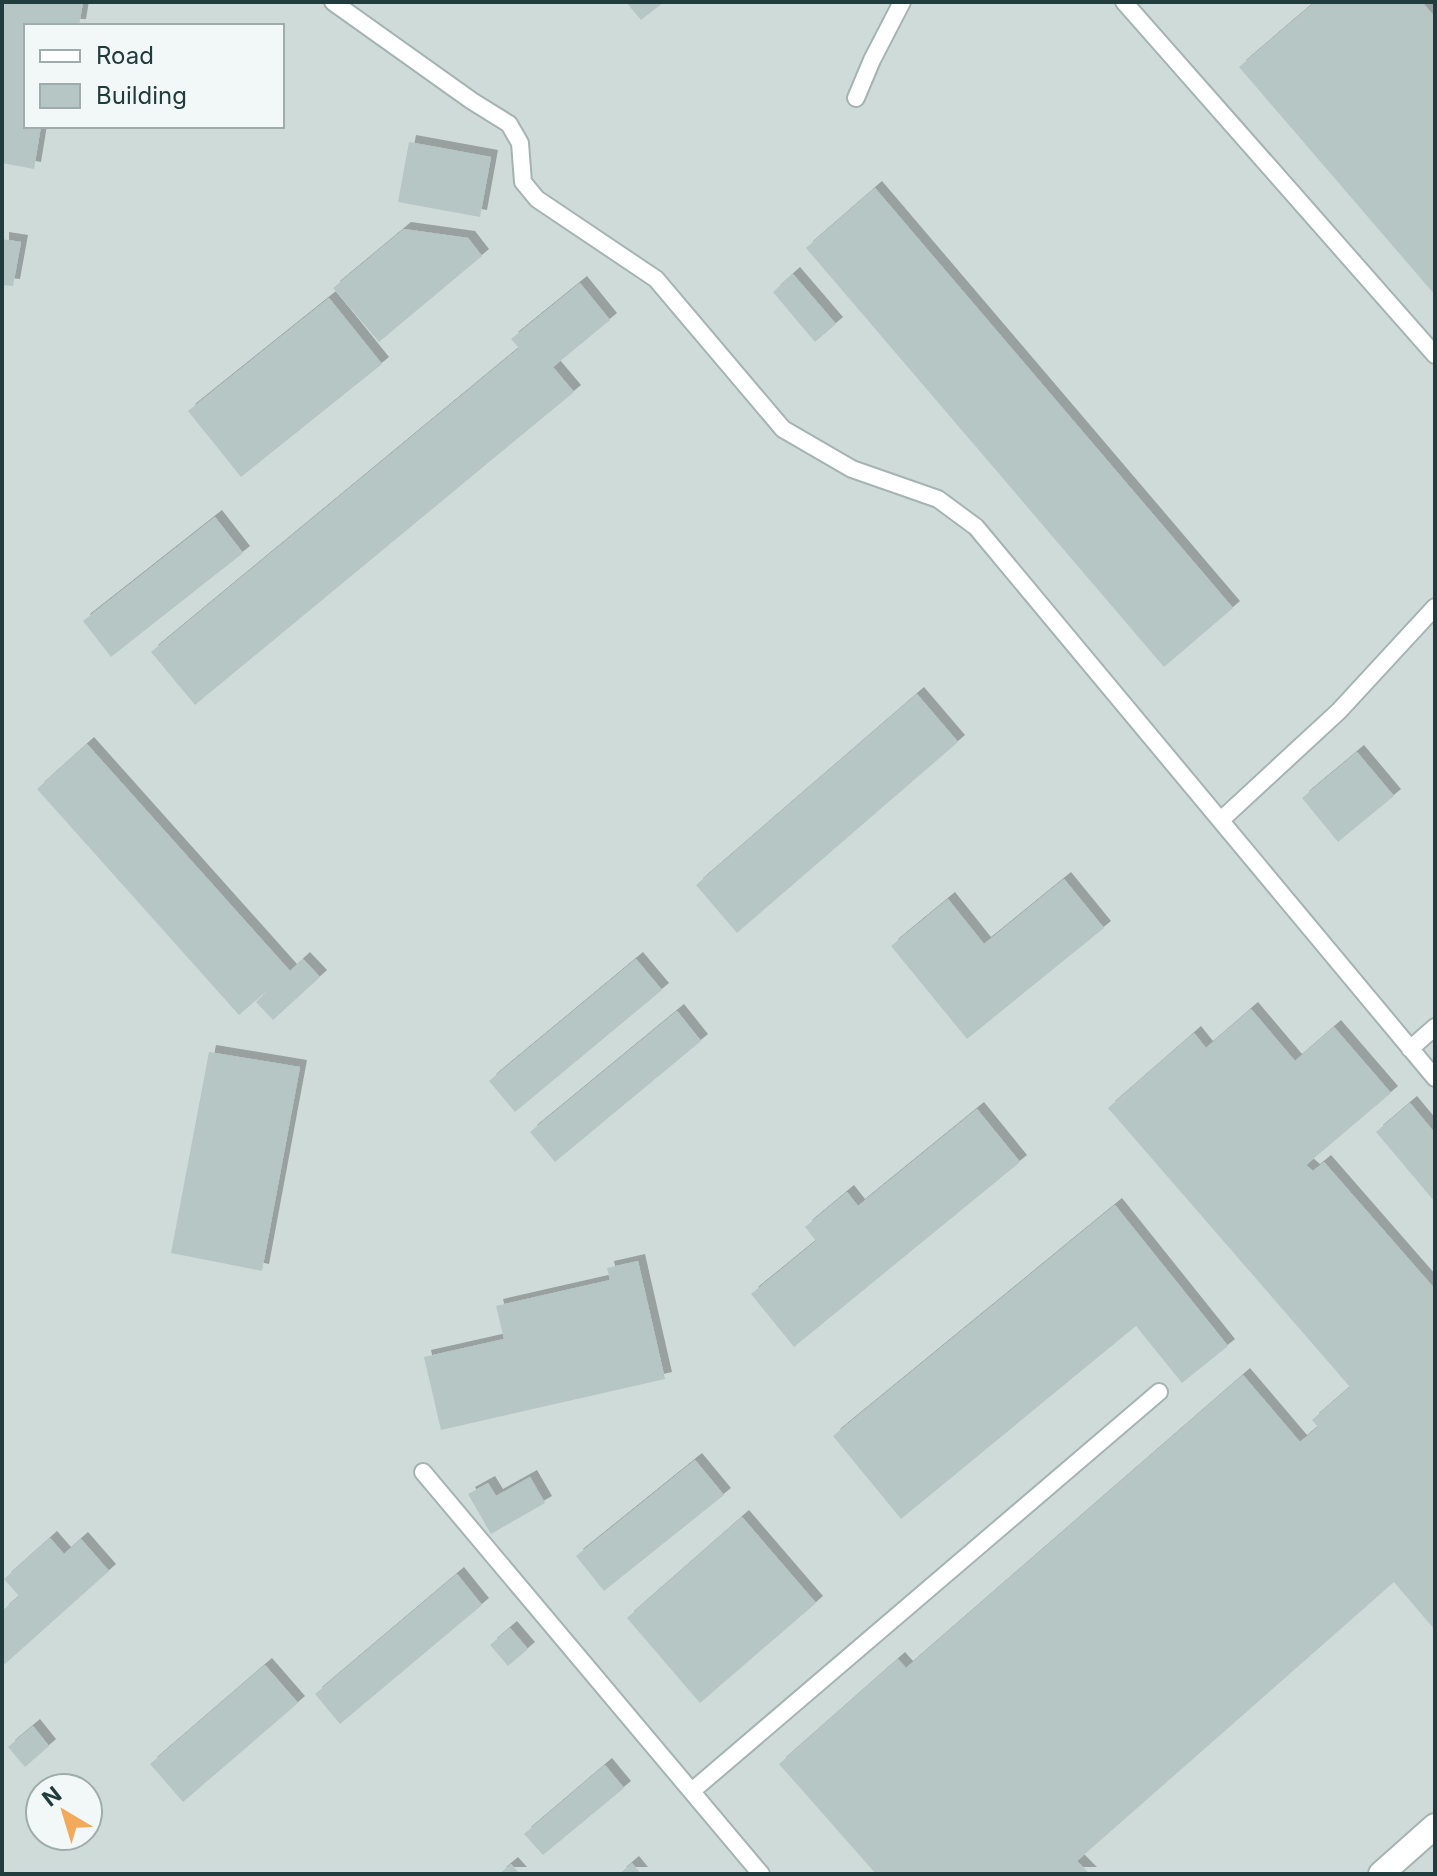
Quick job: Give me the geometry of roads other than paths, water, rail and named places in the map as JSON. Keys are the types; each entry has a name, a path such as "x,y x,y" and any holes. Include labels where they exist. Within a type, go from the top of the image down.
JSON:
{"street":[{"path":"1381,1874 1435,1826"}],"lane":[{"path":"333,2 509,124 520,143 523,182 537,199 656,279 783,429 852,469 938,499 976,527 1435,1078"},
{"path":"856,98 902,2"},
{"path":"1124,2 1435,355"},
{"path":"1221,820 1339,711 1435,607"},
{"path":"1410,1049 1435,1027"},
{"path":"692,1791 1159,1392"},
{"path":"423,1472 761,1874"}]}
